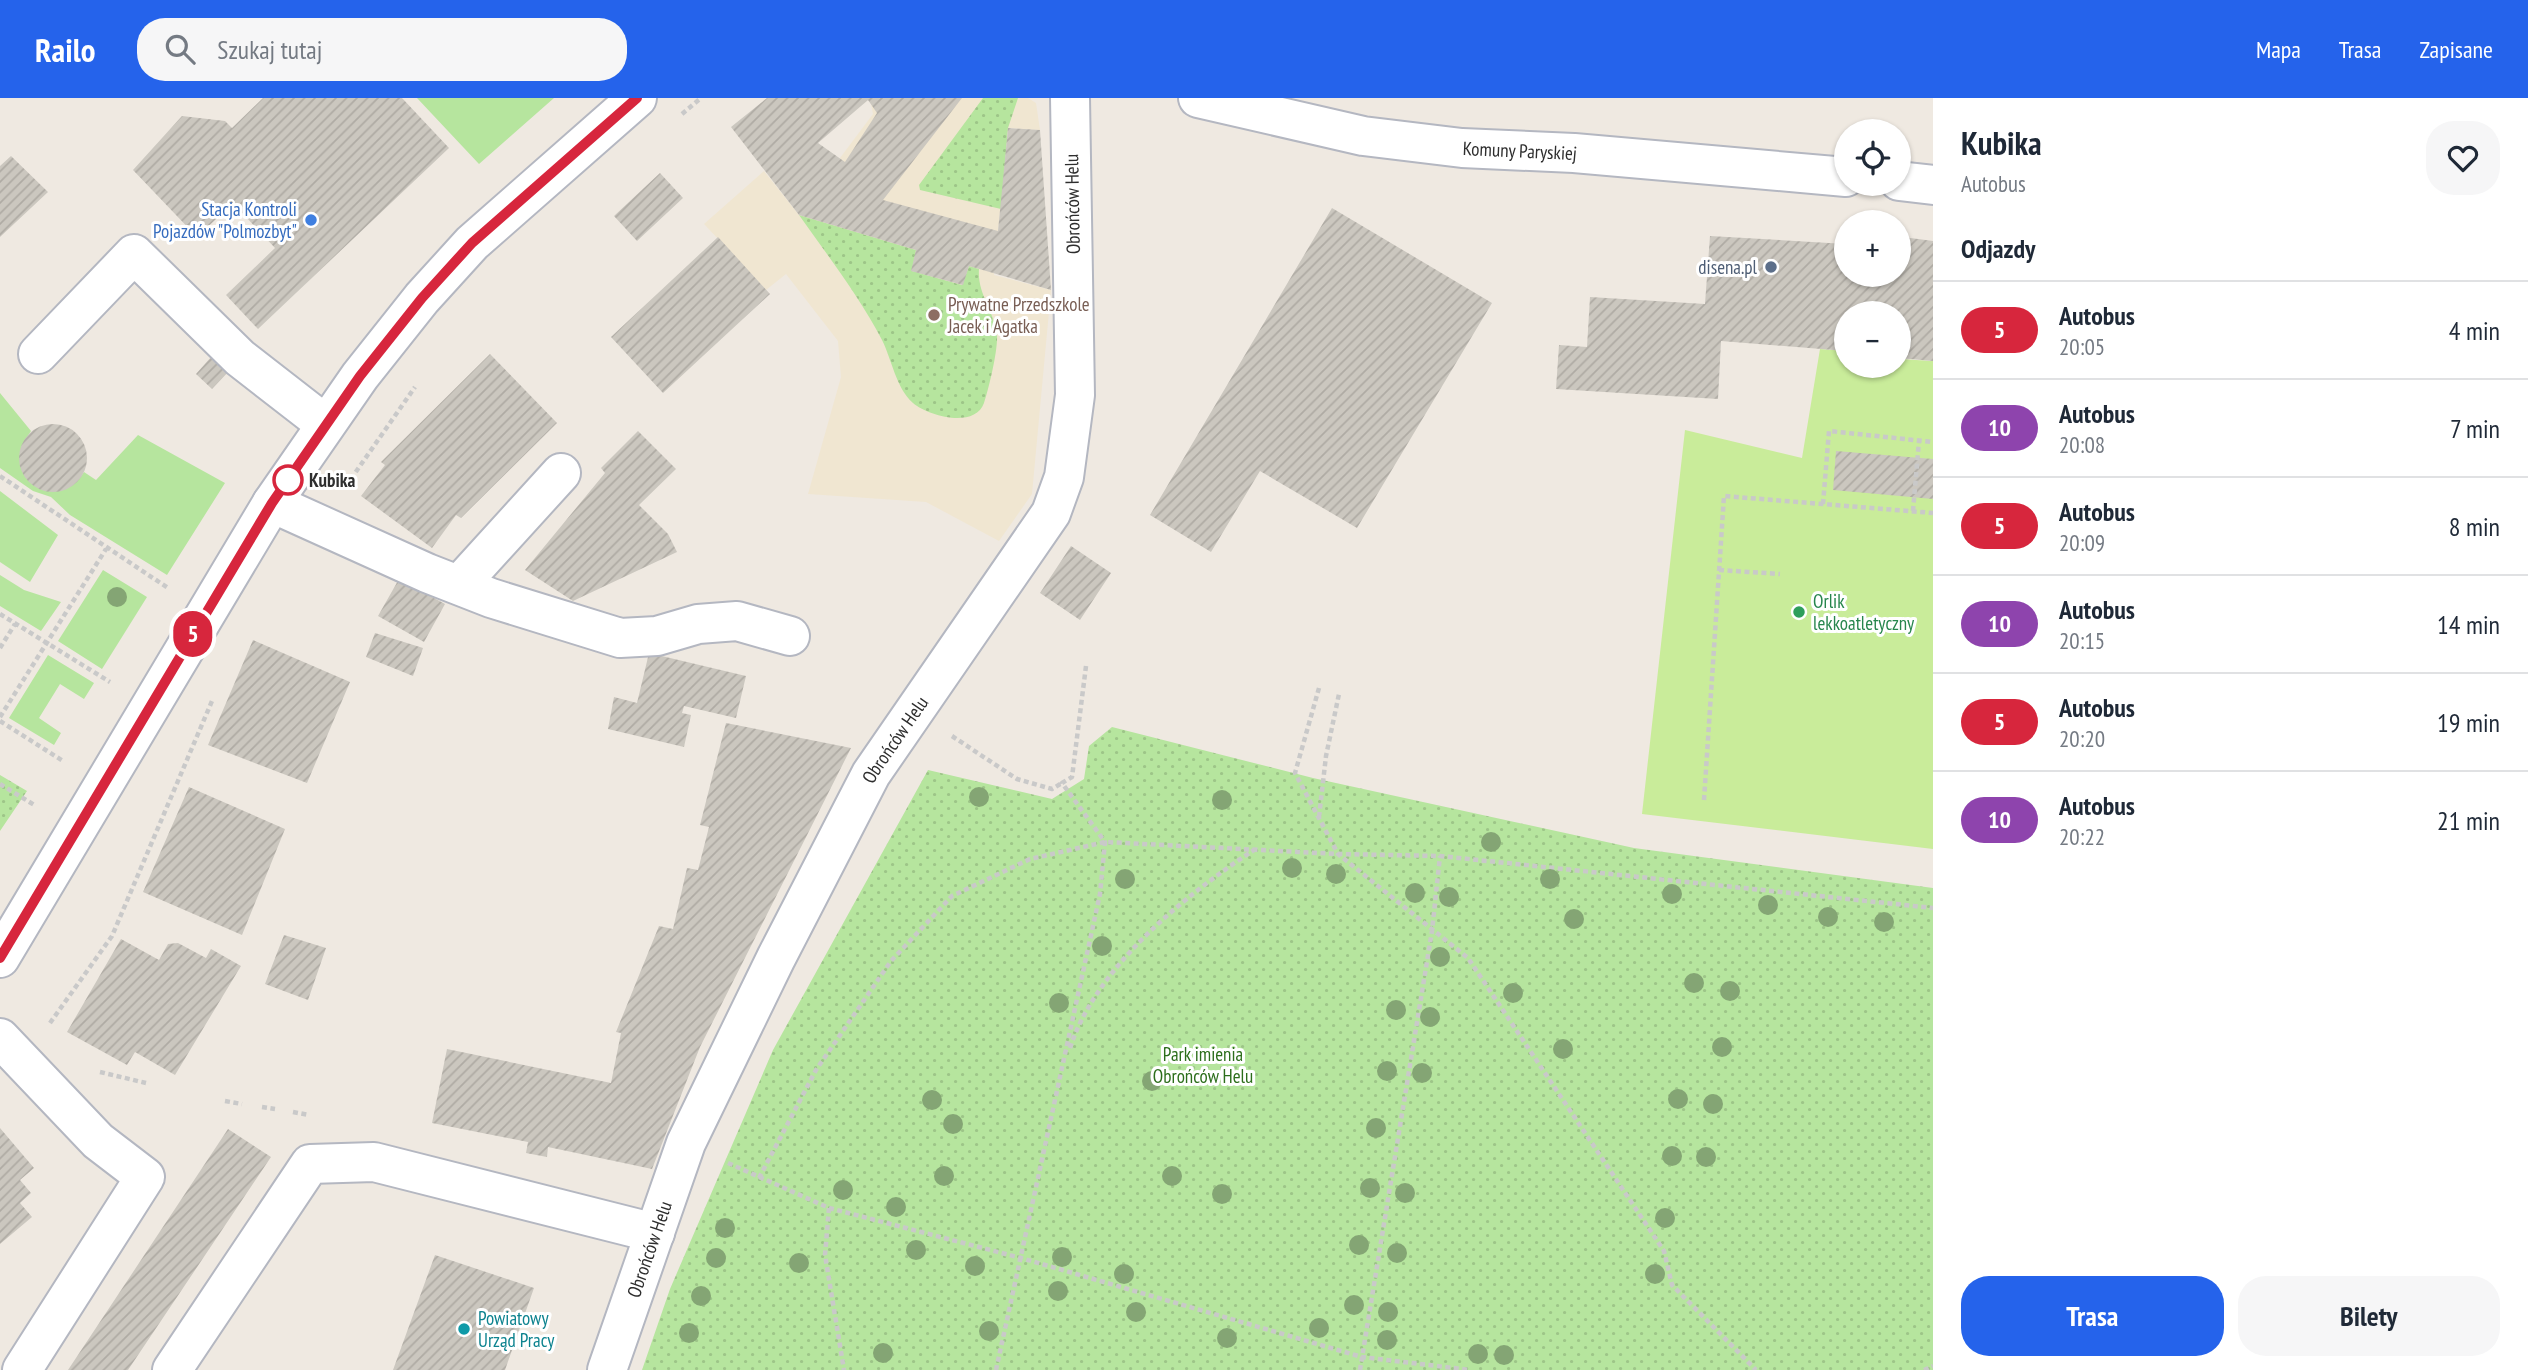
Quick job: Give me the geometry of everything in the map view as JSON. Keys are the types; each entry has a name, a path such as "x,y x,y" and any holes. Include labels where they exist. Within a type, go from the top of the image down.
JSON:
{"street":[{"path":"0,958 272,503 325,424 422,298 472,243 637,98"},
{"name":"Obrońców Helu","path":"607,1370 686,1143 776,958 871,774 1044,523 1064,477 1075,395 1070,98"},
{"name":"Komuny Paryskiej","path":"1198,98 1363,136 1834,176"},
{"path":"1911,182 1933,185"},
{"path":"38,354 134,254 240,358 325,424"},
{"path":"460,584 561,473"},
{"path":"272,503 491,598 620,638 657,636 698,624 737,621 790,636"},
{"path":"0,1038 98,1141 145,1177 22,1370"},
{"path":"172,1370 310,1164 374,1162 655,1233"}],"path":[{"path":"1823,504 1829,431 1933,442"},
{"path":"1913,511 1919,441"},
{"path":"0,476 171,589"},
{"path":"1704,800 1724,496 1933,513"},
{"path":"64,762 0,719 107,549"},
{"path":"1719,570 1780,574"},
{"path":"0,614 112,683"},
{"path":"0,648 15,624"},
{"path":"951,735 1017,779 1052,789 1072,777 1086,666"},
{"path":"1319,688 1295,773 1338,854 1468,958 1664,1251 1672,1285 1756,1370"},
{"path":"1319,818 1326,755 1339,694"},
{"path":"996,1370 1100,894 1105,842 1062,783"},
{"path":"0,784 36,807"},
{"path":"759,1178 816,1070 891,961 952,896 1030,859 1105,842 1338,854 1440,856 1933,908"},
{"path":"1062,1072 1077,1025 1118,966 1173,909 1254,850"},
{"path":"1360,1370 1432,931 1440,856"},
{"path":"225,1101 242,1104"},
{"path":"262,1107 275,1109"},
{"path":"293,1112 310,1115"},
{"path":"725,1162 830,1208 1021,1258 1362,1357 1470,1370"},
{"path":"830,1208 825,1255 844,1370"},
{"path":"1924,1370 1933,1366"}],"shaded area":[{"name":"Prywatne Przedszkole Jacek i Agatka","path":"870,98 1028,98 1036,103 1040,130 1008,128 994,275 1051,290 1032,494 999,541 926,502 808,494 841,377 838,341 786,274 766,290 704,224 764,171 799,215 828,184 840,158 873,114"}],"green space":[{"path":"417,98 554,98 479,164"},
{"path":"983,98 1018,98 1008,128 1001,209 920,190 919,185"},
{"path":"799,215 916,250 912,271 962,285 969,266 979,269 983,294 997,335 991,379 979,411 962,418 940,416 920,408 907,397 873,324 843,276"},
{"name":"Orlik lekkoatletyczny","path":"1820,349 1834,350 1834,378 1911,378 1911,360 1932,361 1933,355 1933,849 1642,814 1685,430 1802,458"},
{"path":"0,393 31,431 23,447 22,462 26,475 46,490 59,491 72,485 84,472 96,480 138,435 225,483 167,575 70,515 51,497 33,491 0,468"},
{"path":"0,491 58,535 30,582 0,562"},
{"path":"103,570 147,597 102,669 58,641"},
{"path":"0,575 24,590 61,602 41,631 0,606"},
{"path":"48,655 94,683 84,699 60,684 39,718 61,733 54,745 9,718"},
{"name":"Park imienia Obrońców Helu","path":"1112,727 1313,778 1634,848 1933,888 1933,1370 642,1370 670,1289 773,1050 928,770 1052,799 1084,779 1089,746"},
{"path":"0,775 27,791 0,831"}],"building":[{"name":"Stacja Kontroli Pojazdów \"Polmozbyt\"","path":"263,98 402,98 449,148 258,329 226,295 275,248 233,203 197,237 133,170 182,116 225,121 232,128"},
{"path":"767,98 962,98 883,200 998,231 1008,128 1040,130 1051,290 969,266 963,285 911,271 916,250 799,215 731,127","holes":["868,100 877,113 845,162 818,143"]},
{"path":"11,156 48,192 0,237 0,166"},
{"path":"660,173 683,198 637,241 614,216"},
{"path":"1332,208 1492,303 1357,528 1260,471 1211,552 1150,515"},
{"path":"1710,236 1834,243 1834,287 1911,287 1911,238 1933,241 1933,361 1911,359 1911,301 1834,301 1834,350 1721,341 1718,399 1556,389 1559,345 1587,347 1590,297 1705,304"},
{"path":"718,237 770,294 663,393 611,337"},
{"path":"490,354 557,423 461,518 456,515 432,548 361,496 385,465 381,462"},
{"path":"212,356 229,371 212,389 196,374"},
{"path":"53,424 66,427 77,434 84,445 87,458 84,471 77,482 66,489 53,492 40,489 29,482 22,471 19,458 22,445 29,434 40,427"},
{"path":"638,431 676,469 639,505 668,534 677,552 573,601 525,570 605,473 601,468"},
{"path":"1836,451 1933,459 1933,499 1833,490"},
{"path":"1071,546 1111,573 1080,620 1040,593"},
{"path":"399,579 445,604 424,642 378,616"},
{"path":"375,633 423,648 413,676 366,657"},
{"path":"253,640 350,682 307,783 208,745"},
{"path":"649,653 746,676 736,718 684,706 682,713 691,715 684,747 608,729 614,697 637,703"},
{"path":"726,723 851,748 700,1047 652,1169 548,1147 547,1157 526,1153 528,1142 432,1123 447,1049 611,1083 621,1033 616,1032 659,926 673,929 687,868 698,870 709,827 700,825"},
{"path":"189,787 285,829 242,935 143,892"},
{"path":"284,935 326,948 308,1000 265,984"},
{"path":"121,939 159,960 168,944 178,943 206,958 211,949 241,966 175,1075 135,1052 127,1065 67,1032"},
{"path":"0,1128 34,1168 20,1180 31,1193 20,1203 32,1217 0,1244"},
{"path":"228,1129 271,1157 128,1370 68,1370"},
{"name":"Powiatowy Urząd Pracy","path":"435,1255 534,1288 505,1370 393,1370"}],"bus line":[{"name":"5","path":"0,958 272,503 360,376 422,298 472,243 637,98"}],"place":[{"name":"Stacja Kontroli Pojazdów \"Polmozbyt\"","path":"311,220"},
{"name":"disena.pl","path":"1771,267"},
{"name":"Prywatne Przedszkole Jacek i Agatka","path":"934,315"},
{"name":"Kubika","path":"288,480"},
{"name":"Orlik lekkoatletyczny","path":"1799,612"},
{"name":"Powiatowy Urząd Pracy","path":"464,1329"}]}
